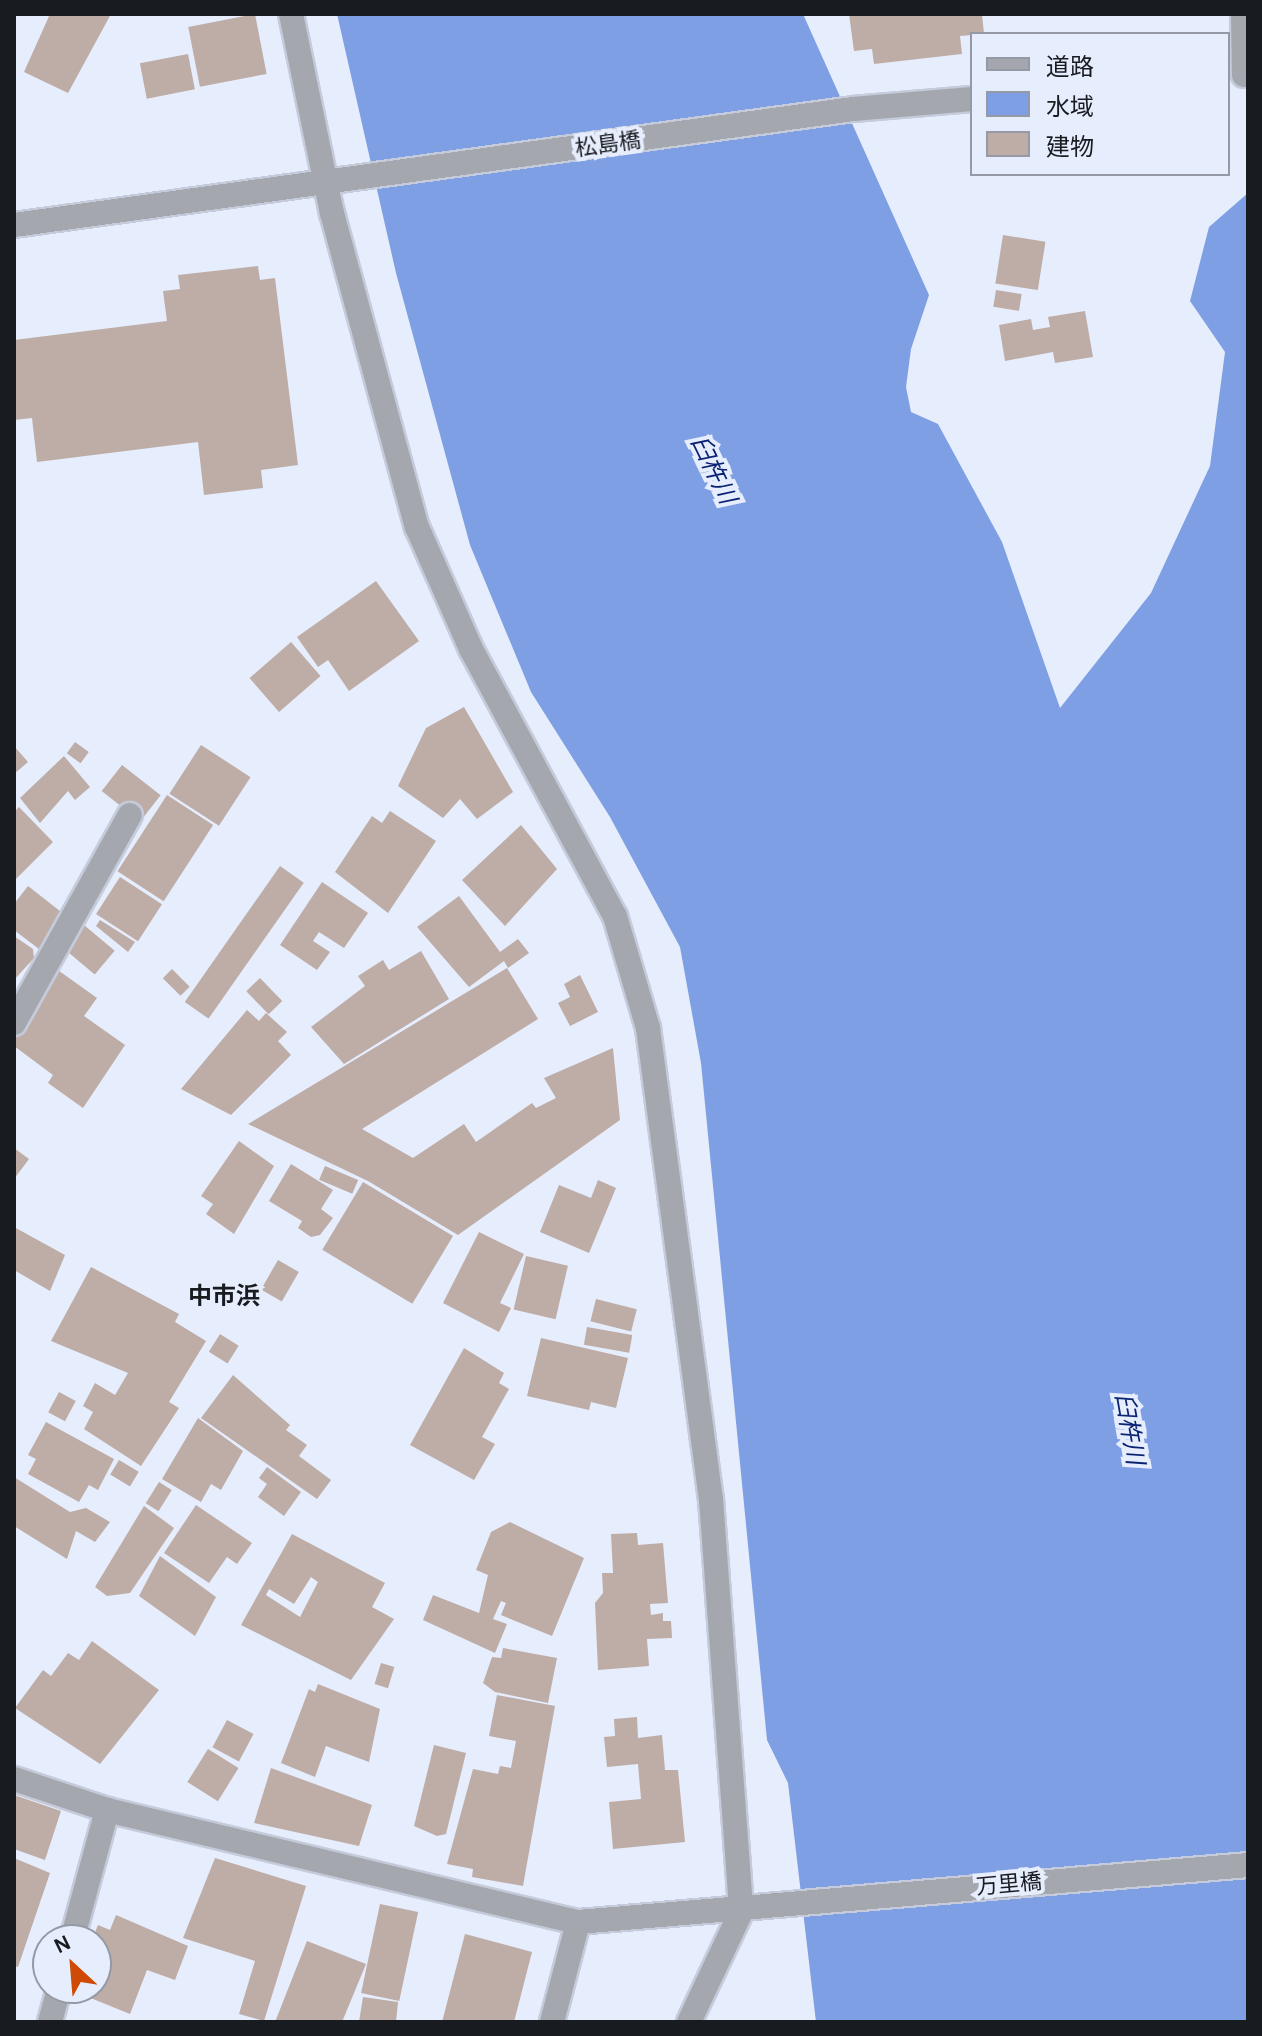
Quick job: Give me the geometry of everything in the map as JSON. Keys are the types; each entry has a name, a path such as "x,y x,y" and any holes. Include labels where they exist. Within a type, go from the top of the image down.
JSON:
{"street":[{"path":"291,14 325,184 417,527 471,649 615,916 648,1028 711,1499 741,1912 689,2022"},
{"path":"1240,76 1243,14"},
{"name":"松島橋","path":"14,225 363,181 853,109 970,99"},
{"path":"14,1023 130,815"},
{"name":"万里橋","path":"14,1779 107,1810 578,1922 741,1912 771,1905 1248,1865"},
{"path":"76,1924 107,1810"},
{"path":"552,2022 578,1922"}],"water":[{"name":"臼杵川","path":"337,14 803,14 929,295 911,349 906,387 911,412 938,424 1002,542 1060,708 1151,593 1210,466 1225,352 1190,301 1209,227 1248,193 1248,2022 816,2022 788,1783 767,1740 701,1063 680,947 610,817 531,692 470,545 396,273"}],"building":[{"path":"50,14 111,14 68,93 24,72"},
{"path":"255,14 267,74 200,87 188,27"},
{"path":"849,14 982,14 984,32 960,36 962,54 874,64 872,49 854,51"},
{"path":"188,54 195,89 147,99 140,63"},
{"path":"1003,235 1045,242 1038,290 995,283"},
{"path":"258,266 260,280 275,278 298,465 261,470 263,488 204,495 198,442 37,462 32,418 14,420 14,340 167,321 163,291 180,289 178,275"},
{"path":"996,290 1022,294 1019,311 993,307"},
{"path":"1085,311 1093,357 1055,363 1053,352 1005,361 999,325 1031,319 1033,330 1050,327 1048,317"},
{"path":"376,581 419,641 349,691 328,660 318,667 297,637"},
{"path":"291,642 321,676 279,712 249,678"},
{"path":"464,707 513,792 477,819 460,799 443,818 398,786 426,728"},
{"path":"75,742 89,752 81,763 67,753"},
{"path":"201,745 250,777 219,826 169,794"},
{"path":"14,746 28,762 14,774"},
{"path":"64,756 90,787 75,800 68,791 40,823 20,798"},
{"path":"122,765 161,795 140,821 102,791"},
{"path":"167,795 213,825 164,901 117,871"},
{"path":"19,807 53,842 14,881 14,812"},
{"path":"390,811 436,841 388,913 335,872 372,816 382,823"},
{"path":"521,825 557,869 505,926 462,880"},
{"path":"280,866 304,883 209,1019 185,1002"},
{"path":"120,877 162,904 138,941 96,914"},
{"path":"322,882 368,913 344,948 319,932 313,941 330,952 317,970 280,945"},
{"path":"28,886 65,915 39,949 14,930 14,904"},
{"path":"459,896 500,952 518,939 529,953 508,968 504,961 469,987 417,927"},
{"path":"100,920 135,942 128,952 96,926"},
{"path":"84,925 115,951 95,974 64,949"},
{"path":"14,936 33,949 34,958 14,980"},
{"path":"421,951 449,999 344,1064 311,1027 365,986 358,976 383,960 389,970"},
{"path":"55,968 97,998 84,1016 125,1045 83,1108 48,1083 53,1075 14,1046 14,1025"},
{"path":"507,968 538,1019 362,1129 413,1158 464,1124 476,1142 532,1103 536,1108 556,1098 544,1078 613,1048 620,1120 458,1235 368,1181 248,1124"},
{"path":"172,969 190,987 180,996 163,978"},
{"path":"580,975 598,1012 570,1026 558,1003 570,997 564,984"},
{"path":"260,978 282,1001 269,1014 246,991"},
{"path":"247,1010 259,1021 266,1013 287,1032 278,1041 291,1055 231,1115 181,1089"},
{"path":"239,1141 274,1166 234,1234 206,1214 213,1204 201,1196"},
{"path":"14,1148 29,1159 14,1179"},
{"path":"291,1164 333,1190 321,1209 333,1218 320,1235 311,1237 298,1228 302,1221 269,1201"},
{"path":"325,1166 358,1180 352,1194 319,1180"},
{"path":"598,1180 616,1188 589,1253 540,1232 559,1185 591,1198"},
{"path":"363,1182 453,1236 412,1304 322,1250"},
{"path":"14,1227 65,1255 50,1291 14,1270"},
{"path":"479,1232 524,1254 500,1303 511,1308 499,1332 443,1303"},
{"path":"526,1256 568,1266 556,1319 514,1310"},
{"path":"278,1260 299,1272 282,1301 261,1289"},
{"path":"91,1267 179,1314 175,1322 206,1341 169,1402 179,1408 141,1466 84,1429 93,1412 83,1406 95,1383 115,1395 128,1373 51,1341"},
{"path":"596,1299 637,1309 631,1331 590,1321"},
{"path":"587,1327 632,1335 629,1353 584,1345"},
{"path":"220,1334 239,1346 228,1363 209,1352"},
{"path":"541,1338 628,1358 616,1408 591,1402 589,1410 527,1396"},
{"path":"464,1348 504,1373 499,1383 509,1389 482,1437 495,1444 474,1480 410,1445"},
{"path":"233,1375 290,1425 286,1430 307,1445 299,1456 331,1480 317,1499 201,1418"},
{"path":"59,1392 76,1401 65,1421 48,1412"},
{"path":"198,1418 243,1451 221,1490 211,1484 201,1502 162,1479"},
{"path":"46,1422 114,1459 98,1490 89,1485 79,1502 28,1474 36,1459 28,1455"},
{"path":"119,1460 139,1472 130,1486 110,1475"},
{"path":"267,1467 301,1492 284,1516 258,1497 267,1484 259,1478"},
{"path":"14,1477 70,1512 86,1508 110,1522 95,1542 76,1531 67,1559 14,1526"},
{"path":"159,1482 172,1490 158,1511 146,1503"},
{"path":"196,1505 252,1543 237,1564 227,1557 209,1583 164,1553"},
{"path":"144,1506 174,1528 130,1593 107,1596 95,1587"},
{"path":"510,1522 584,1558 552,1636 501,1615 506,1603 501,1601 493,1619 507,1624 495,1653 423,1620 433,1595 479,1613 488,1575 476,1570 491,1532"},
{"path":"637,1533 638,1545 663,1543 668,1603 650,1604 651,1615 663,1613 663,1621 671,1621 672,1638 647,1639 649,1666 598,1670 595,1603 603,1593 602,1573 613,1573 611,1534"},
{"path":"292,1534 385,1583 372,1607 394,1619 351,1680 241,1625","holes":["311,1577 318,1582 300,1617 266,1595 269,1589 294,1604"]},
{"path":"160,1556 216,1597 195,1636 139,1596"},
{"path":"92,1641 159,1690 100,1764 15,1708 43,1670 51,1676 68,1653 79,1660"},
{"path":"503,1648 557,1658 548,1703 495,1692 483,1683 492,1657 501,1658"},
{"path":"381,1663 394,1667 388,1688 375,1684"},
{"path":"318,1684 380,1709 369,1762 326,1746 315,1777 281,1763 309,1689 315,1692"},
{"path":"497,1695 555,1706 523,1886 472,1877 473,1869 447,1864 473,1769 498,1774 500,1766 511,1768 516,1741 489,1736"},
{"path":"637,1717 638,1738 662,1735 665,1770 678,1770 685,1842 613,1849 609,1802 641,1799 638,1764 607,1767 604,1737 615,1736 614,1719"},
{"path":"227,1720 253,1734 239,1761 212,1747"},
{"path":"434,1745 466,1753 446,1834 437,1836 414,1826"},
{"path":"208,1749 239,1768 218,1801 187,1782"},
{"path":"271,1768 372,1805 359,1846 254,1823"},
{"path":"14,1795 61,1811 45,1860 14,1849"},
{"path":"14,1858 50,1873 18,1967 14,1966"},
{"path":"215,1858 306,1886 264,2021 239,2014 255,1961 183,1938"},
{"path":"380,1904 418,1912 399,2001 361,1993"},
{"path":"116,1915 188,1946 175,1980 147,1970 130,2014 105,2004 112,2004 112,1925"},
{"path":"465,1934 532,1952 514,2022 442,2022"},
{"path":"307,1941 366,1964 342,2022 275,2022"},
{"path":"363,1997 398,2002 396,2022 359,2022"}],"district":[{"name":"中市浜","path":"224,1297"}]}
